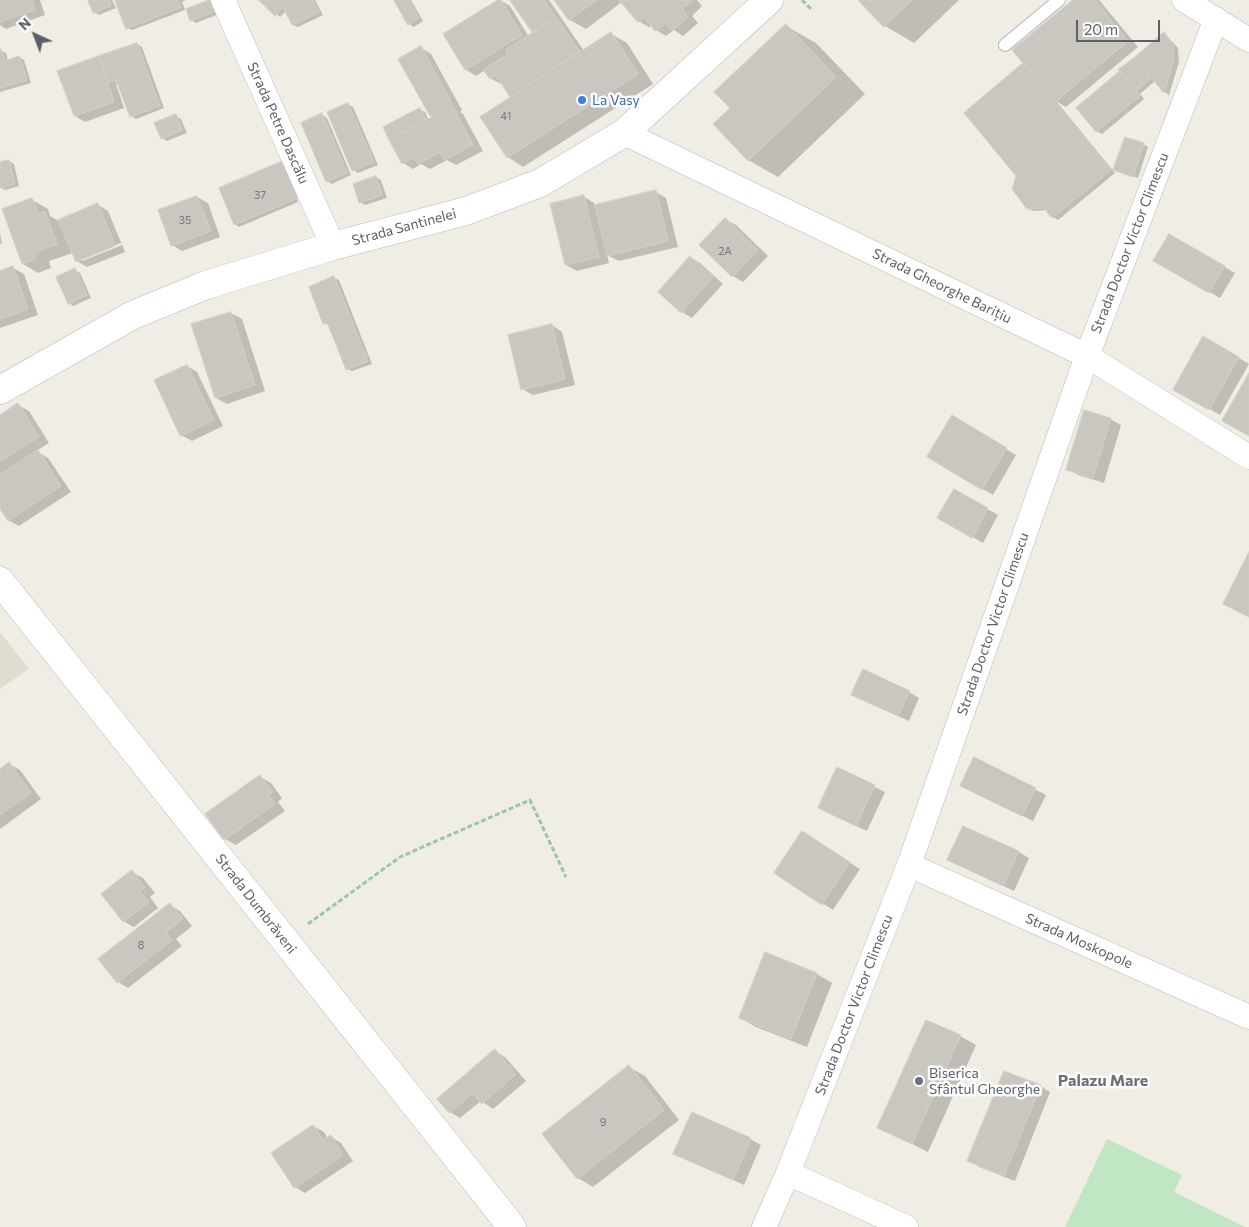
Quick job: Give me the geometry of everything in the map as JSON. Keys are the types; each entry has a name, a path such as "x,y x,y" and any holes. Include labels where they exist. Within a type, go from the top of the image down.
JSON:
{"street":[{"name":"Strada Petre Dascălu","path":"223,0 333,246"},
{"name":"Strada Santinelei","path":"0,390 133,315 206,285 333,246 466,211 540,183 624,133 769,0"},
{"path":"1184,0 1249,40"},
{"name":"Strada Doctor Victor Climescu","path":"764,1227 788,1173 908,865 1087,356 1216,19"},
{"name":"Strada Gheorghe Barițiu","path":"624,133 1087,356 1249,457"},
{"name":"Strada Dumbrăveni","path":"0,581 512,1227"},
{"name":"Strada Moskopole","path":"908,865 1249,1017"},
{"path":"788,1173 906,1227"}],"lane":[{"path":"1005,44 1059,0"}],"path":[{"path":"802,0 811,9"},
{"path":"285,941 400,857 530,800 566,877"}],"shaded area":[{"path":"0,632 29,669 0,689"}],"green space":[{"path":"1107,1139 1182,1175 1174,1192 1245,1227 1065,1227"}],"building":[{"path":"0,0 32,0 35,10 0,22"},
{"path":"109,0 111,6 93,13 88,1"},
{"path":"115,0 178,0 181,7 126,29"},
{"path":"210,0 215,11 190,21 186,9"},
{"path":"259,0 313,0 319,12 292,25 283,7 275,16"},
{"path":"394,0 409,0 419,18 408,25"},
{"path":"498,0 501,0 522,35 465,70 443,34"},
{"path":"510,0 544,0 580,52 571,57 549,22 533,33"},
{"path":"554,0 597,0 569,20"},
{"path":"619,0 693,0 682,9 688,17 672,31 666,23 655,31 644,17 638,22"},
{"path":"858,0 912,0 884,27"},
{"path":"1073,0 1095,0 1128,41 1055,102 1012,50"},
{"path":"549,22 571,57 510,97 496,75 490,79 483,70 508,54 506,50"},
{"path":"786,24 836,77 748,161 713,124 730,108 714,92"},
{"path":"611,32 638,74 507,158 480,117"},
{"path":"1164,32 1173,44 1174,58 1164,93 1134,58"},
{"path":"137,43 160,106 130,117 116,80 108,83 99,56"},
{"path":"421,46 452,104 430,116 398,59"},
{"path":"0,49 5,61 19,56 27,80 0,88"},
{"path":"99,56 114,102 74,116 57,71"},
{"path":"1134,58 1151,78 1136,91 1118,70"},
{"path":"1023,63 1111,170 1052,218 1044,208 1027,209 1012,189 1016,176 964,113"},
{"path":"1120,71 1140,96 1096,132 1076,108"},
{"path":"348,103 374,162 352,171 327,112"},
{"path":"453,106 473,145 444,160 440,152 418,164 414,157 402,164 389,140"},
{"path":"420,108 426,120 389,140 383,127"},
{"path":"322,113 347,173 326,182 301,123"},
{"path":"176,114 182,130 161,139 154,123"},
{"path":"1125,137 1144,143 1133,177 1113,170"},
{"path":"9,160 15,184 0,188 0,162"},
{"path":"283,161 298,198 234,225 219,188"},
{"path":"376,176 382,195 359,203 353,184"},
{"path":"656,190 668,241 607,256 595,205"},
{"path":"584,195 599,257 565,265 550,204"},
{"path":"197,196 211,231 171,246 158,210"},
{"path":"32,198 38,214 45,211 57,244 34,253 36,259 22,264 2,209"},
{"path":"98,203 115,246 76,262 58,220"},
{"path":"725,218 758,250 732,277 699,245"},
{"path":"1169,234 1225,266 1209,293 1153,261"},
{"path":"690,256 713,277 681,313 658,292"},
{"path":"13,266 28,309 0,319 0,271"},
{"path":"75,268 87,295 68,304 56,277"},
{"path":"334,276 368,361 346,370 327,322 323,324 309,287"},
{"path":"231,312 255,385 215,398 191,324"},
{"path":"552,324 565,379 521,390 508,335"},
{"path":"1203,336 1239,357 1209,410 1173,390"},
{"path":"187,365 214,420 180,436 154,380"},
{"path":"1249,373 1249,436 1222,421"},
{"path":"18,403 39,437 0,461 0,415"},
{"path":"1084,410 1111,418 1093,478 1066,470"},
{"path":"952,415 1007,448 982,490 927,457"},
{"path":"38,450 61,486 8,521 0,509 0,475"},
{"path":"954,489 988,508 972,538 937,518"},
{"path":"1249,552 1249,617 1223,604"},
{"path":"863,669 910,691 898,716 851,695"},
{"path":"974,757 1036,788 1022,816 960,786"},
{"path":"9,762 31,793 0,815 0,769"},
{"path":"837,767 875,785 856,826 818,808"},
{"path":"260,775 273,792 268,795 275,804 224,840 205,814"},
{"path":"963,826 1019,851 1003,886 947,860"},
{"path":"802,831 850,862 822,905 774,873"},
{"path":"132,870 145,887 140,891 149,902 123,922 101,894"},
{"path":"170,903 183,919 166,932 172,940 117,983 98,959"},
{"path":"765,952 817,973 791,1039 739,1018"},
{"name":"Biserica Sfântul Gheorghe","path":"926,1020 961,1035 912,1144 877,1128"},
{"path":"495,1049 516,1074 482,1104 473,1093 449,1113 437,1099"},
{"path":"629,1065 664,1110 577,1179 542,1134"},
{"path":"1004,1071 1041,1085 1004,1176 967,1161"},
{"path":"692,1112 751,1138 733,1180 673,1154"},
{"path":"313,1125 323,1140 331,1135 343,1155 294,1188 271,1153"}],"place":[{"name":"La Vasy","path":"582,100"},
{"name":"Biserica Sfântul Gheorghe","path":"919,1081"}],"district":[{"name":"Palazu Mare","path":"1103,1081"}]}
